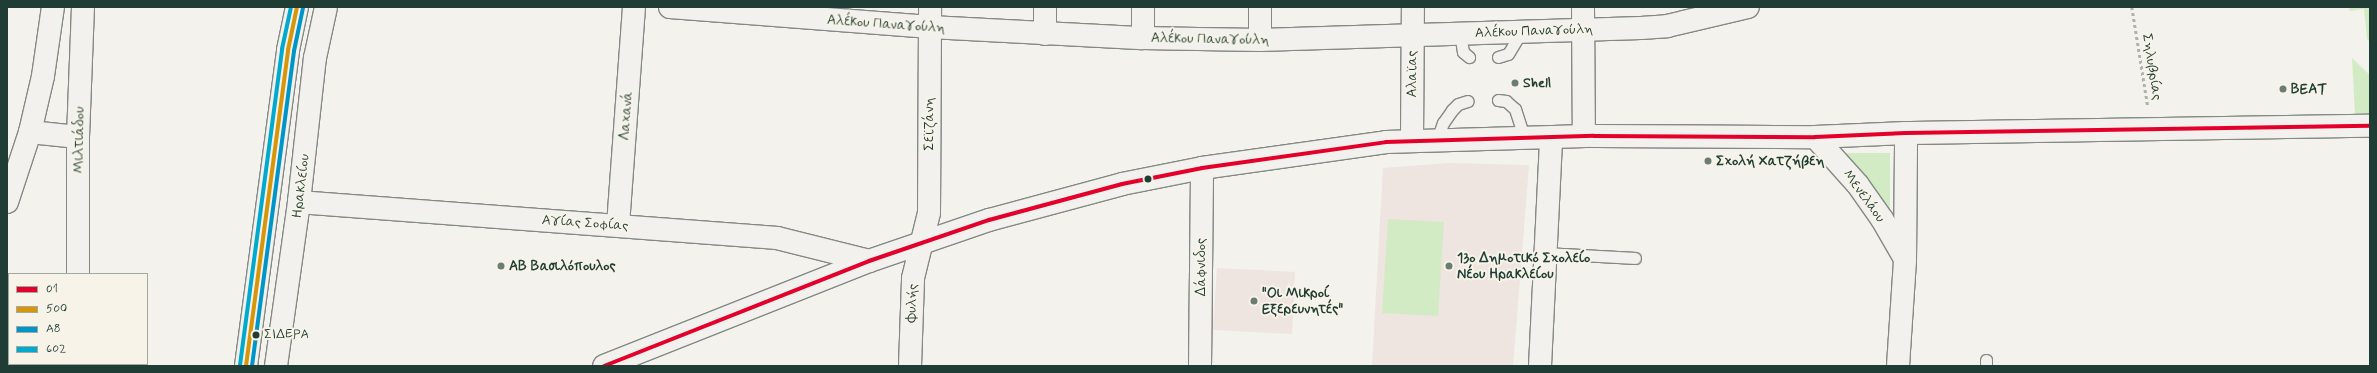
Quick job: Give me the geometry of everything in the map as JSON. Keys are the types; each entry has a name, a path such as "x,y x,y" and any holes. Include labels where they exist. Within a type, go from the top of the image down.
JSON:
{"street":[{"path":"7,202 30,132 43,76 53,7"},
{"name":"Μιλτιάδου","path":"78,273 78,137 83,7"},
{"path":"246,366 288,50 297,7"},
{"name":"Ηρακλείου","path":"276,366 300,202 315,58 326,7"},
{"name":"Λαχανά","path":"618,225 634,7"},
{"name":"Αλέκου Παναγούλη","path":"670,7 930,17 1045,34 1143,38 1260,40 1667,26 1743,8"},
{"path":"1045,7 1045,34"},
{"path":"1143,7 1143,38"},
{"path":"1260,7 1260,40"},
{"name":"Αλαϊας","path":"1412,140 1413,7"},
{"path":"1583,7 1584,136"},
{"name":"Σεϊζάνη","path":"924,241 929,213 930,17"},
{"path":"604,366 628,361 869,261 924,241 989,220 1122,184 1202,168 1412,140 1584,136 1815,137 1906,133 2370,126"},
{"path":"30,132 78,137"},
{"name":"Μενελάου","path":"1898,366 1905,260 1906,133"},
{"path":"1540,366 1551,137"},
{"name":"Μενελάου","path":"1815,137 1858,185 1882,219 1905,260"},
{"name":"Δάφνιδος","path":"1200,366 1202,168"},
{"name":"Αγίας Σοφίας","path":"300,202 778,238 869,261"},
{"name":"Φυλής","path":"910,366 913,278 924,241"}],"lane":[{"path":"1498,58 1508,54 1521,32"},
{"path":"1460,33 1463,52 1469,57"},
{"path":"1498,100 1506,101 1515,109 1524,138"},
{"path":"1437,140 1443,123 1452,110 1458,104 1468,101"},
{"path":"1545,253 1635,258"}],"path":[{"name":"Σηλυβρίας","path":"2132,7 2151,129"}],"shaded area":[{"name":"13ο Δημοτικό Σχολείο Νέου Ηρακλείου","path":"1449,163 1529,165 1513,366 1372,366 1383,168"},
{"name":"\"Οι Μικροί Εξερευνητές\"","path":"1217,268 1295,272 1292,334 1213,330"}],"green space":[{"path":"2349,7 2370,7 2370,42 2367,39 2364,9 2350,11"},
{"path":"2352,58 2370,75 2370,115 2355,115"},
{"path":"1843,153 1890,153 1890,210"},
{"path":"1388,219 1444,222 1438,316 1382,313"}],"transit line":[{"name":"602","path":"240,365 282,49 291,7"},
{"name":"500","path":"246,366 288,50 297,7"},
{"name":"A8","path":"252,366 294,51 303,8"},
{"name":"01","path":"604,366 869,261 989,220 1122,184 1202,168 1386,142 1594,136 1815,137 1906,133 2370,126"}],"place":[{"name":"Shell","path":"1515,83"},
{"name":"ΒΕΑΤ","path":"2283,89"},
{"name":"Σχολή Χατζήβεη","path":"1708,161"},
{"name":"ΑΒ Βασιλόπουλος","path":"501,266"},
{"name":"13ο Δημοτικό Σχολείο Νέου Ηρακλείου","path":"1449,266"},
{"name":"\"Οι Μικροί Εξερευνητές\"","path":"1254,301"},
{"name":"ΣΙΔΕΡΑ","path":"256,335"}]}
